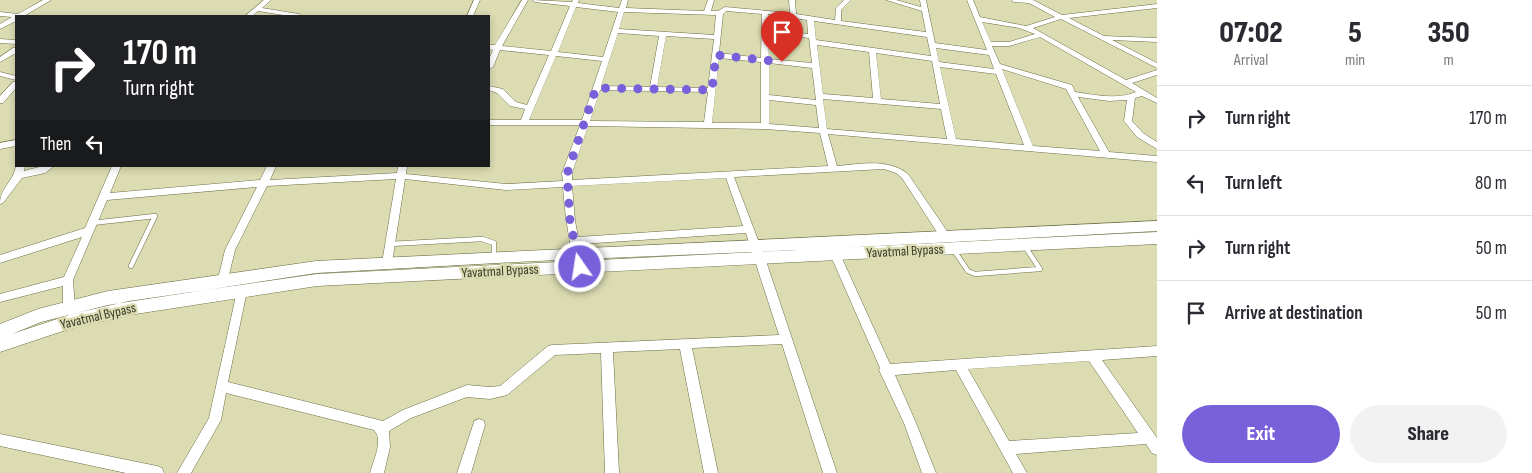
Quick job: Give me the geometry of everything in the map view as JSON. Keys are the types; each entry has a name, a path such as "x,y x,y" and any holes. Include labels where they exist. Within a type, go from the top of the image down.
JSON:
{"main road":[{"name":"Yavatmal Bypass","path":"758,252 835,254 1157,226"},
{"name":"Yavatmal Bypass","path":"0,331 69,307 108,298 224,279 316,267 577,254 758,252 950,243 1023,245 1157,238"},
{"name":"Yavatmal Bypass","path":"0,345 72,320 129,308 317,280 365,277 577,254"}],"street":[{"path":"20,15 48,0"},
{"path":"249,15 268,0"},
{"path":"470,15 477,0"},
{"path":"490,65 497,48 525,0"},
{"path":"535,0 575,2 621,10 720,13 728,9 765,12 929,35"},
{"path":"625,0 567,174 566,184 577,254 749,230"},
{"path":"707,13 711,0"},
{"path":"792,0 793,16"},
{"path":"838,22 838,9 847,0"},
{"path":"889,0 924,10"},
{"path":"923,0 952,142"},
{"path":"970,0 1030,148"},
{"path":"1014,0 1028,0 1157,66"},
{"path":"1152,0 1157,5"},
{"path":"524,122 575,2"},
{"path":"1027,28 1061,17 1157,5"},
{"path":"258,9 293,15"},
{"path":"765,12 765,126"},
{"path":"708,125 720,13"},
{"path":"0,14 15,16"},
{"path":"0,27 15,18"},
{"path":"810,18 823,129 833,169"},
{"path":"978,20 1027,28 1157,101"},
{"path":"615,31 718,37"},
{"path":"765,31 935,61 998,68 1066,85 1075,94 1106,155"},
{"path":"653,89 663,34"},
{"path":"988,44 1009,44 1041,35"},
{"path":"1103,38 1157,40"},
{"path":"0,41 15,42"},
{"path":"932,45 992,53"},
{"path":"490,47 605,59"},
{"path":"872,50 877,101"},
{"path":"0,60 15,51"},
{"path":"716,55 816,66"},
{"path":"1125,83 1157,72"},
{"path":"0,74 15,78"},
{"path":"0,101 15,85"},
{"path":"490,88 500,91 513,104 530,108"},
{"path":"596,88 712,90"},
{"path":"1075,94 1120,100 1142,93"},
{"path":"765,97 877,101 944,107"},
{"path":"1131,98 1128,121 1140,135 1157,146"},
{"path":"490,123 765,126 823,129 1157,159"},
{"path":"0,146 15,143"},
{"path":"103,197 402,171 506,187 885,166 899,171 905,176 950,243"},
{"path":"0,201 20,171 42,171 48,167"},
{"path":"69,307 68,280 117,167"},
{"path":"224,279 230,250 272,167"},
{"path":"387,263 402,171"},
{"path":"729,175 758,252 830,473"},
{"path":"0,259 90,227"},
{"path":"835,254 910,423 929,473"},
{"path":"0,298 68,280"},
{"path":"184,473 216,420 221,386 242,291"},
{"path":"382,428 401,417 467,391 490,393 503,391 552,350 787,339"},
{"path":"685,344 711,473"},
{"path":"607,348 612,473"},
{"path":"885,370 1157,351"},
{"path":"1092,356 1153,444"},
{"path":"960,365 1020,473"},
{"path":"221,386 378,425 382,428 385,438 377,473"},
{"path":"464,473 479,425"},
{"path":"0,440 157,473"},
{"path":"1006,448 1153,444"}],"lane":[{"path":"90,227 155,216 131,266"},
{"path":"389,244 482,238 494,243 494,257"},
{"path":"950,243 971,273 1040,269 1023,245"}],"route":[{"path":"580,267 570,221 566,184 567,174 596,88 712,90 716,55 782,62"}]}
